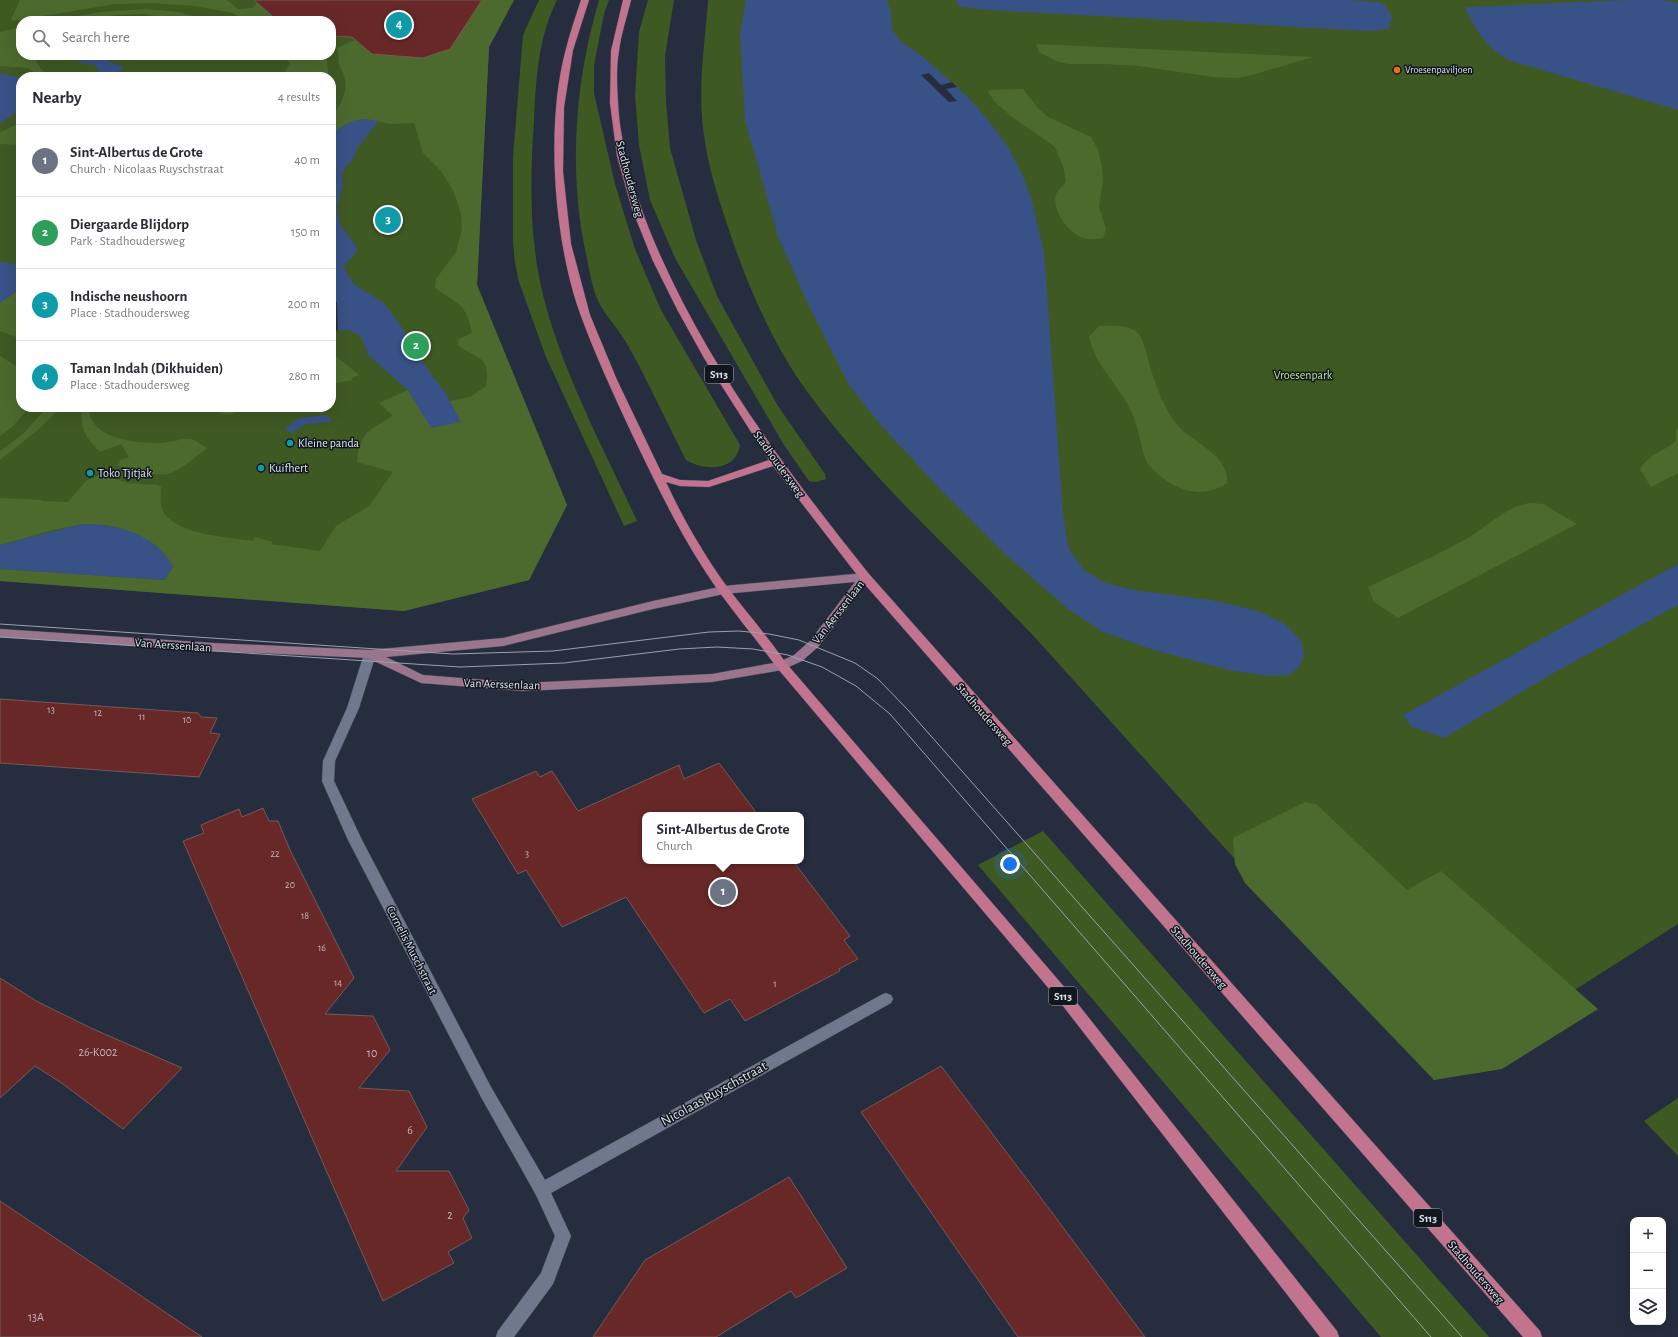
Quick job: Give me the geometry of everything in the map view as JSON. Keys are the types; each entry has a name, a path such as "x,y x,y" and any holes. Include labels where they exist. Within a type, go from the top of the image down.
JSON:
{"main road":[{"name":"S113","path":"585,0 569,50 560,107 559,172 566,244 588,322 656,476 672,507 724,590 751,623 782,666 1061,993 1331,1337"},
{"name":"Stadhoudersweg","path":"627,0 622,13 613,62 613,90 620,146 631,192 644,229 664,276 708,356 775,462 865,577 1534,1337"},
{"path":"656,476 680,483 709,484 775,462"}],"street":[{"name":"Van Aerssenlaan","path":"0,633 213,648 370,654 503,642 653,605 724,590 865,577"},
{"name":"Van Aerssenlaan","path":"370,654 421,680 523,687 712,678 782,666 798,658 814,644 865,577"},
{"name":"Cornelis Muschstraat","path":"370,654 352,708 328,761 328,781 355,840 486,1092 542,1190 563,1236 547,1278 504,1337"},
{"name":"Nicolaas Ruyschstraat","path":"542,1190 886,999"}],"green space":[{"path":"0,0 514,0 489,47 477,285 567,505 529,580 404,611 0,581"},
{"path":"20,0 227,0 238,9 252,8 260,0 274,16 238,16 233,13 195,6 152,3 115,4 43,16 16,16 16,20 13,21 11,19"},
{"path":"482,0 514,0 489,47 477,285 567,505 529,580 404,611 0,581 0,569 165,580 173,566 163,552 155,545 140,536 122,529 105,525 87,525 53,530 0,545 0,498 68,502 86,481 101,474 127,483 158,485 161,487 161,506 166,516 175,523 187,529 215,536 253,541 255,537 273,542 271,544 320,551 336,526 369,506 393,472 357,462 358,452 363,438 372,429 393,416 379,403 408,390 424,416 460,422 450,401 470,397 486,386 487,376 486,368 481,359 458,345 459,339 472,333 467,315 460,305 435,288 436,279 456,252 462,229 461,213 453,190 441,171 423,153 414,123 390,124 365,119 353,121 336,130 336,110 341,103 345,92 344,74 339,64 337,48 355,40 372,54 423,58 450,49"},
{"path":"539,0 557,0 546,29 537,74 531,186 533,230 538,273 551,324 561,353 585,410 637,521 624,526 546,357 519,282 515,263 513,243 513,157 523,35"},
{"path":"599,0 609,0 604,14 594,65 594,93 615,184 635,249 661,310 740,445 737,454 726,465 718,467 701,466 686,460 645,376 630,349 598,301 592,284 580,223 576,159 577,126 584,62"},
{"path":"648,0 674,0 665,56 666,102 670,148 696,240 717,296 778,406 825,474 826,479 816,482 809,481 784,445 675,258 650,200 639,145 635,95 639,32"},
{"name":"Vroesenpark","path":"708,0 1678,0 1678,924 1434,1080 1019,620 893,493 834,426 806,390 783,354 753,294 737,253 714,184 704,135 701,101 702,67"},
{"path":"146,9 179,12 194,16 154,16 144,14 78,16 101,12"},
{"path":"16,28 16,60 35,60 44,72 34,72 28,68 0,66 0,32"},
{"path":"1036,44 1313,57 1237,78 1213,77 1139,66 1069,64 1058,62 1039,52"},
{"path":"287,60 327,60 328,72 285,72 290,63"},
{"path":"1023,89 1037,107 1048,117 1091,137 1098,150 1103,180 1099,207 1106,229 1103,238 1088,239 1082,237 1075,234 1064,222 1056,208 1055,201 1056,194 1066,182 1063,166 1055,147 1012,117 995,102 988,92 990,90"},
{"path":"16,125 16,145 0,144 0,133"},
{"path":"16,292 16,337 0,331 0,303"},
{"path":"1099,326 1124,327 1138,333 1145,347 1151,372 1157,388 1171,416 1180,428 1207,449 1222,464 1226,473 1227,483 1209,491 1191,491 1174,485 1150,467 1145,458 1131,411 1094,353 1089,337"},
{"path":"0,356 16,366 16,412 26,412 12,427 0,436"},
{"path":"336,356 359,375 351,379 352,380 336,383"},
{"path":"43,412 56,412 39,429 0,460 0,451 23,434"},
{"path":"82,412 90,412 91,419 98,428 120,439 147,443 159,443 188,439 193,440 207,448 185,465 171,473 151,474 136,471 117,465 120,463 119,461 129,457 121,444 100,452 87,437 83,427"},
{"path":"219,412 236,412 232,414"},
{"path":"1678,428 1678,473 1651,487 1640,469 1648,459 1676,441 1676,431"},
{"path":"1530,503 1543,504 1577,524 1398,618 1374,602 1368,587 1454,546 1504,513 1521,505"},
{"path":"1305,802 1316,804 1407,890 1441,871 1598,1009 1502,1069 1434,1080 1245,883 1235,864 1233,838"},
{"path":"1043,831 1489,1337 1381,1337 978,865"},
{"path":"1678,1098 1678,1156 1644,1121"}],"water":[{"path":"746,0 887,0 891,12 892,29 900,41 923,57 968,97 991,124 1008,147 1022,174 1031,198 1044,252 1063,514 1068,547 1083,569 1103,582 1133,590 1211,600 1258,611 1285,624 1301,641 1304,654 1299,667 1289,675 1271,676 1233,671 1154,650 1103,632 1068,609 1004,553 939,488 880,424 849,385 811,310 779,239 745,120 740,34"},
{"path":"955,0 1348,0 1379,2 1385,5 1392,17 1388,29 1370,31 989,10 961,7"},
{"path":"1628,0 1663,0 1678,3 1678,110 1511,61 1495,51 1489,45 1474,25 1465,8 1466,7"},
{"path":"77,60 109,60 108,61 124,67 119,72 100,72 95,65"},
{"path":"0,74 14,76 16,77 16,112 0,123"},
{"path":"365,119 379,121 357,148 354,158 345,168 342,176 343,184 337,207 338,215 341,226 357,247 356,253 344,266 345,270 355,285 384,303 399,323 430,373 445,392 461,422 431,428 408,390 368,355 361,336 349,330 337,330 336,130 353,121"},
{"path":"0,262 16,264 16,292 0,303"},
{"path":"82,524 108,526 134,533 145,538 165,555 173,566 165,580 0,569 0,545"},
{"path":"1678,564 1678,605 1552,674 1444,738 1412,727 1403,715"}],"pier":[{"path":"929,73 941,85 952,82 957,87 946,89 957,101 949,102 921,75"},
{"path":"336,301 337,303 338,332 336,329"}],"building":[{"path":"254,0 482,0 450,49 423,58 372,54 352,37 336,36 336,16 272,16"},
{"path":"0,699 198,713 201,717 217,718 210,733 220,734 199,777 0,763"},
{"path":"719,763 755,811 642,812 642,864 795,864 850,936 844,940 858,959 839,969 840,971 745,1021 730,999 704,1013 626,897 562,927 526,870 518,874 472,799 536,771 540,777 552,771 578,811 679,765 684,779"},
{"path":"263,808 269,821 278,821 290,850 354,978 325,1014 373,1016 390,1050 359,1088 409,1091 427,1127 396,1171 449,1171 469,1210 463,1218 472,1238 448,1252 454,1263 383,1301 183,841 204,833 201,825 239,809 242,817"},
{"path":"0,978 38,1002 91,1028 182,1068 123,1129 63,1084 35,1066 0,1098"},
{"path":"941,1066 1145,1337 1018,1337 861,1112"},
{"path":"789,1177 847,1268 796,1298 791,1291 716,1337 593,1337 645,1260"},
{"path":"0,1201 70,1248 202,1337 0,1337"}],"waterway":[{"path":"291,429 303,421 325,419"}],"tram line":[{"path":"0,624 453,654 553,651 709,632 739,631 769,634 799,640 855,663 878,679 908,710 1462,1337"},
{"path":"0,637 460,667 564,663 679,649 717,647 753,649 788,655 822,667 856,686 890,714 1431,1337"}],"place":[{"name":"Taman Indah (Dikhuiden)","path":"399,25"},
{"name":"Vroesenpaviljoen","path":"1397,70"},
{"name":"Indische neushoorn","path":"388,220"},
{"name":"Diergaarde Blijdorp","path":"416,346"},
{"name":"Kleine panda","path":"290,443"},
{"name":"Kuifhert","path":"261,468"},
{"name":"Toko Tjitjak","path":"90,473"},
{"name":"Sint-Albertus de Grote","path":"723,892"}]}
